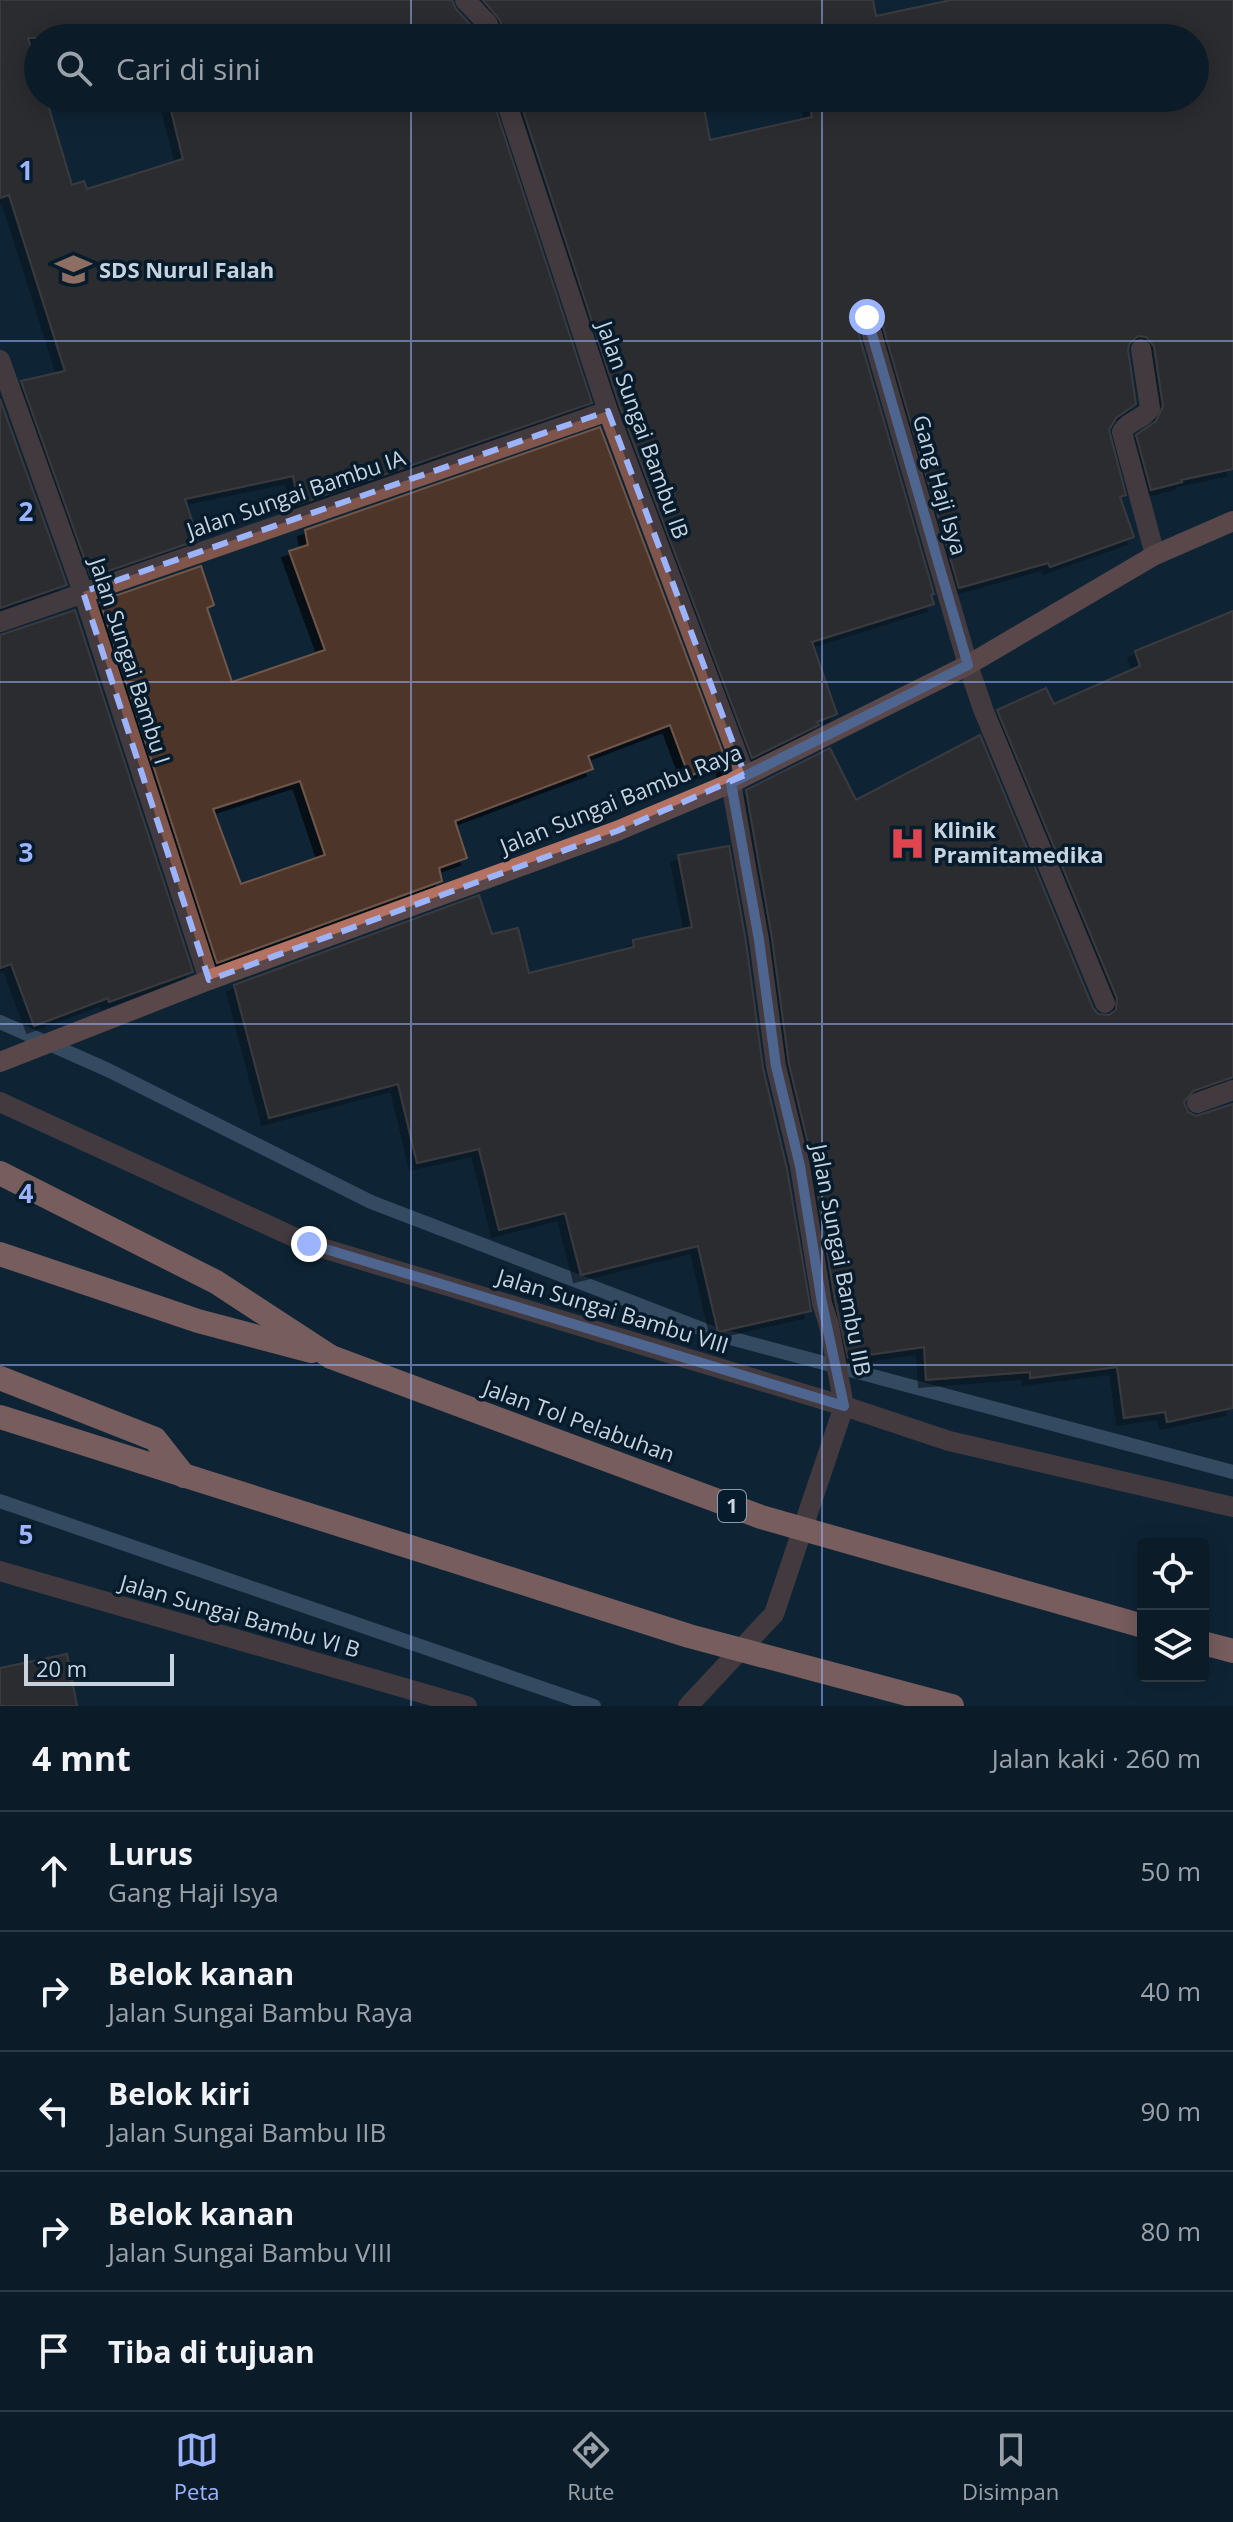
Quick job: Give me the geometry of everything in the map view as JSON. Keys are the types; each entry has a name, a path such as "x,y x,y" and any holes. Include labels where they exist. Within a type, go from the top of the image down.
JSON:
{"highway":[{"path":"0,1173 216,1282 331,1357"},
{"name":"Jalan Tol Pelabuhan","path":"0,1254 198,1321 331,1357 761,1517 1137,1624"},
{"path":"0,1378 155,1439 184,1476"},
{"path":"0,1417 689,1636 952,1706"},
{"path":"1209,1645 1233,1651"}],"street":[{"path":"465,0 488,24"},
{"name":"Jalan Sungai Bambu IB","path":"510,112 608,411 738,779"},
{"name":"Gang Haji Isya","path":"867,317 983,709 1105,1003"},
{"path":"1141,349 1150,408 1147,414 1126,425 1122,432 1155,555"},
{"name":"Jalan Sungai Bambu I","path":"0,360 83,592 209,980"},
{"name":"Jalan Sungai Bambu IA","path":"0,622 608,411"},
{"name":"Jalan Sungai Bambu Raya","path":"9,1058 209,980 617,831 738,779 968,665 1155,555 1233,521"},
{"name":"Jalan Sungai Bambu IIB","path":"690,1704 774,1614 843,1399 822,1303 800,1166 776,1066 738,779"},
{"path":"1197,1103 1233,1090"},
{"name":"Jalan Sungai Bambu VIII","path":"0,1102 309,1244 843,1399 949,1441 1233,1507"},
{"name":"Jalan Sungai Bambu VI B","path":"0,1571 467,1706"}],"highlighted area":[{"path":"608,411 745,775 617,831 209,980 83,592"}],"building":[{"path":"0,0 452,0 470,24 24,24 24,112 50,112 72,185 84,181 87,189 183,159 171,112 497,112 592,403 299,504 293,476 185,499 198,540 91,577 21,381 65,371 9,195 0,198"},
{"path":"483,0 873,0 876,16 951,0 1233,0 1233,469 1151,490 1136,435 1156,421 1163,406 1154,346 1146,337 1138,336 1129,344 1128,350 1136,404 1116,418 1109,430 1126,495 1120,497 1134,537 1050,567 1048,563 959,588 879,313 871,305 863,305 855,313 855,321 934,594 931,595 934,604 812,642 837,714 752,758 620,407 524,112 705,112 710,140 812,117 811,112 1209,112 1209,24 501,24"},
{"path":"0,399 67,585 0,608"},
{"path":"600,427 729,769 725,771 723,764 689,776 670,725 588,756 593,769 455,821 467,858 439,868 442,881 217,963 100,601 201,566 214,605 207,608 232,682 325,650 289,551 308,545 305,530","holes":["300,781 325,855 241,884 213,809"]},
{"path":"75,610 193,972 109,1002 108,998 34,1026 11,964 0,968 0,635"},
{"path":"1233,611 1233,1077 1193,1091 1184,1102 1188,1112 1196,1116 1233,1104 1233,1408 1167,1422 1165,1412 1124,1418 1117,1367 1030,1378 1030,1372 926,1380 924,1347 848,1358 835,1300 813,1164 789,1064 772,938 746,790 830,748 856,800 980,735 1093,1008 1098,1014 1109,1015 1116,1010 1117,998 997,710 1046,688 1054,704 1140,666 1135,651"},
{"path":"729,846 763,1068 787,1169 811,1311 718,1332 698,1246 581,1275 565,1213 499,1230 479,1149 417,1163 398,1084 269,1118 234,985 479,895 492,934 518,928 529,973 634,947 633,940 692,927 678,855"},
{"path":"67,1654 77,1706 0,1706 0,1668"}],"waterway":[{"path":"0,1022 108,1070 371,1202 715,1334 1233,1472"},
{"path":"0,1501 594,1706"}],"place":[{"name":"SDS Nurul Falah","path":"73,270"},
{"name":"Klinik Pramitamedika","path":"907,843"}],"route":[{"path":"309,1244 844,1406 822,1303 800,1166 776,1066 759,940 731,783 968,665 867,317"}]}
